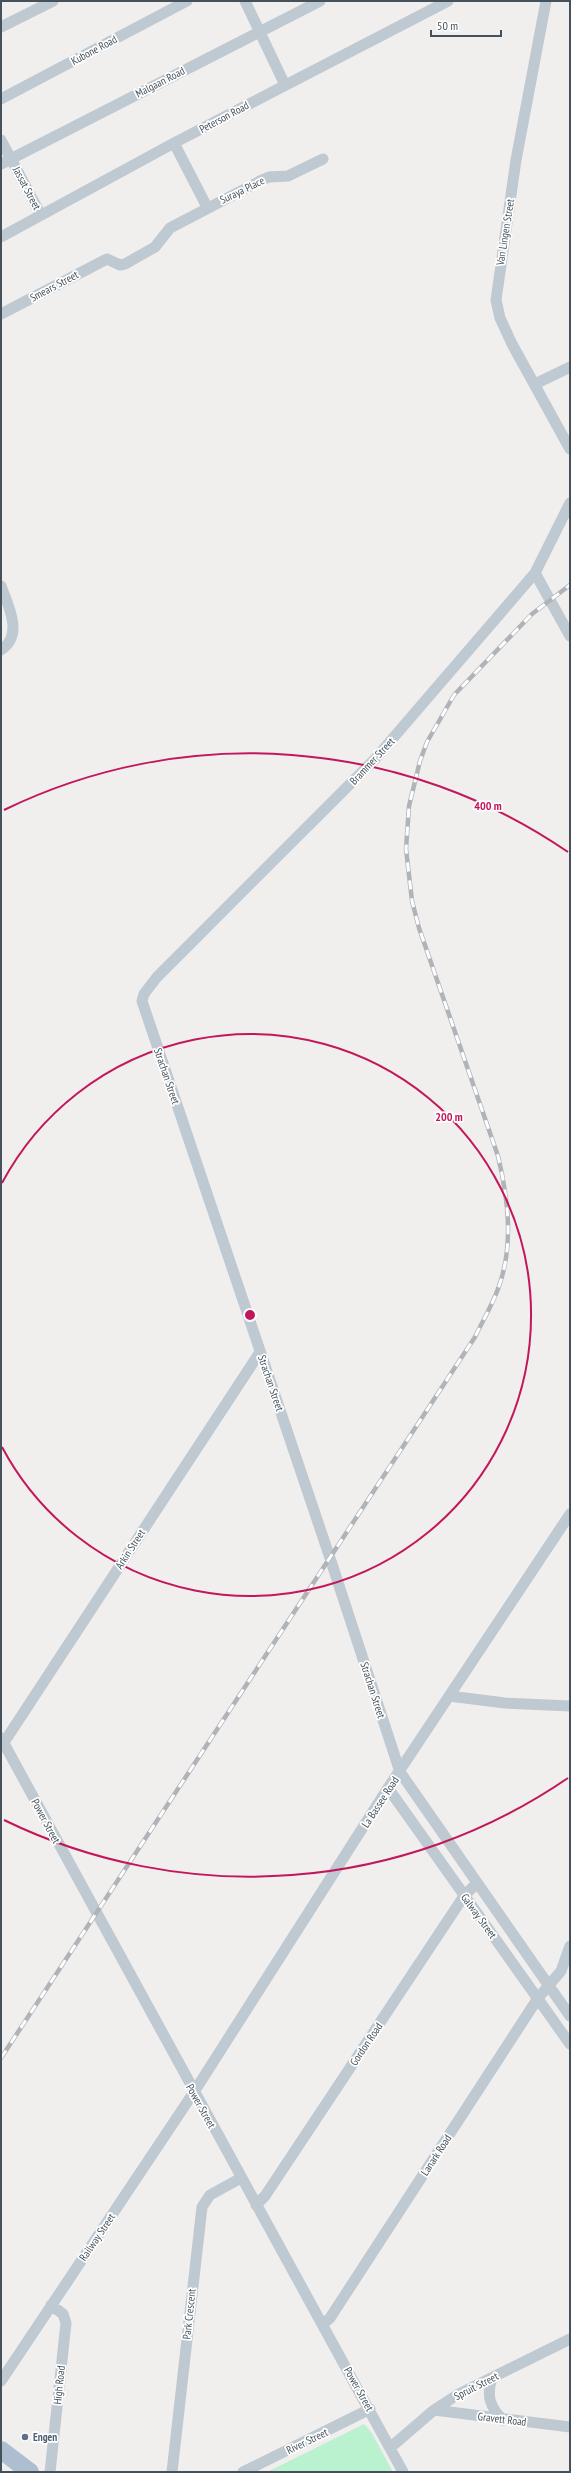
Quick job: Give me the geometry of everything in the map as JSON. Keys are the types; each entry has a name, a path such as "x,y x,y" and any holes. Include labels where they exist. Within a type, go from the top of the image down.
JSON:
{"main road":[{"path":"1,2450 30,2472"}],"street":[{"path":"1,27 52,1"},
{"name":"Kubone Road","path":"1,99 187,1"},
{"path":"245,1 285,85"},
{"name":"Malgaan Road","path":"1,164 320,1"},
{"name":"Peterson Road","path":"1,237 174,143 448,1"},
{"name":"Van Lingen Street","path":"546,1 516,160 496,296 500,318 570,449"},
{"name":"Jassat Street","path":"1,140 41,214"},
{"name":"Suraya Place","path":"174,143 207,207"},
{"name":"Suraya Place","path":"107,260 120,265 125,264 154,247 170,228 207,207 269,177 288,176 323,159"},
{"name":"Smears Street","path":"1,314 107,260"},
{"path":"535,384 570,367"},
{"name":"Brammer Street","path":"144,994 157,977 375,760 535,573 570,503"},
{"path":"535,573 570,636"},
{"path":"1,586 14,627 11,637 2,649"},
{"name":"Strachan Street","path":"144,994 145,1011 400,1772"},
{"name":"Arkin Street","path":"2,1743 260,1352"},
{"name":"La Bassee Road","path":"194,2092 388,1788 570,1514"},
{"path":"449,1696 505,1703 570,1706"},
{"name":"Power Street","path":"2,1743 391,2447 403,2472"},
{"name":"Galway Street","path":"400,1772 570,2016"},
{"name":"Galway Street","path":"388,1788 570,2044"},
{"name":"Gordon Road","path":"256,2205 265,2196 464,1896 477,1883"},
{"name":"Lanark Road","path":"323,2324 334,2311 538,1998 550,1987 561,1972 570,1946"},
{"name":"Railway Street","path":"1,2382 194,2092"},
{"name":"Park Crescent","path":"172,2472 202,2206 210,2195 241,2178"},
{"name":"High Road","path":"50,2472 66,2323 63,2314 51,2305"},
{"name":"Spruit Street","path":"391,2447 434,2410 492,2378 570,2339"},
{"path":"492,2378 488,2390 489,2400 493,2410 504,2420"},
{"name":"River Street","path":"243,2472 370,2409"},
{"name":"Gravett Road","path":"434,2410 504,2420 570,2427"}],"green space":[{"path":"364,2424 371,2432 393,2472 267,2472"}],"railway":[{"path":"1,2058 475,1337 497,1293 504,1270 508,1237 507,1205 502,1172 498,1156 419,928 412,901 406,849 409,806 420,761 427,742 454,695 532,614 570,585"}],"place":[{"name":"Engen","path":"25,2437"}]}
